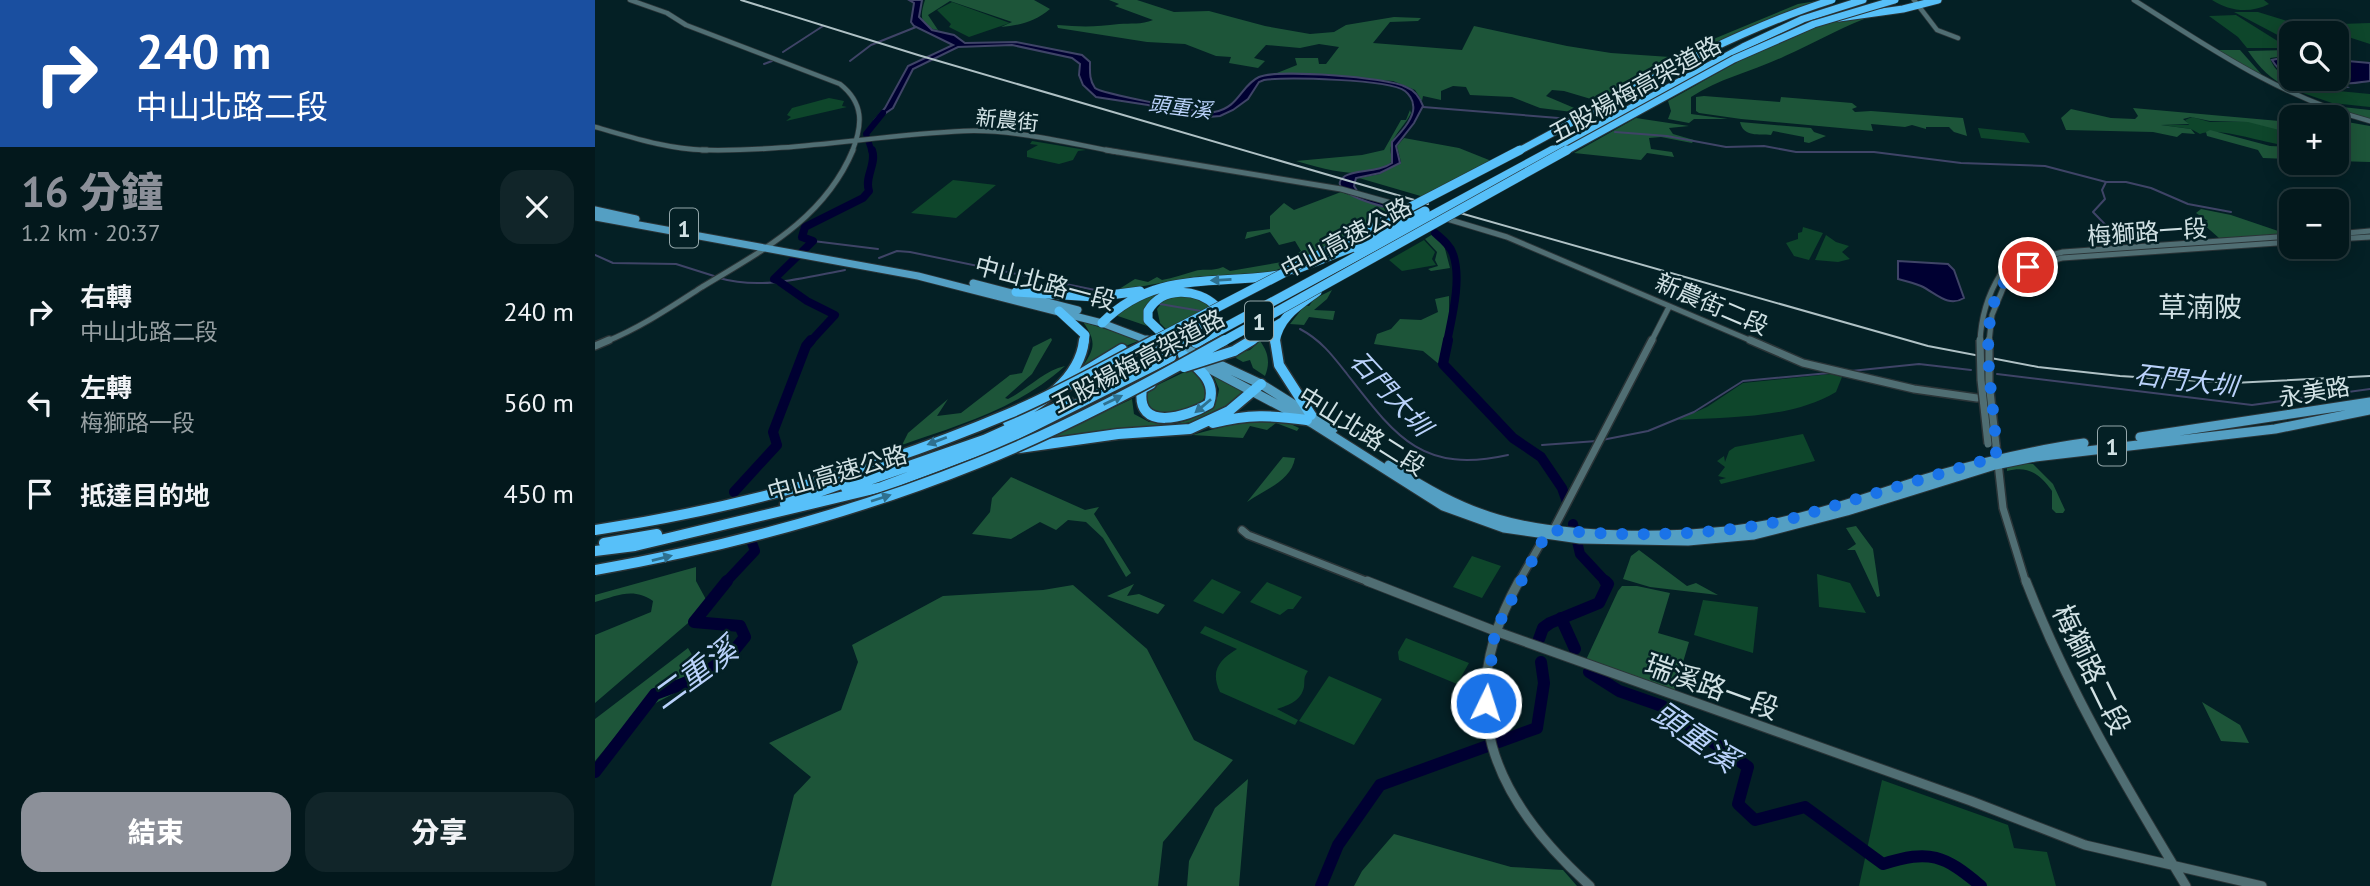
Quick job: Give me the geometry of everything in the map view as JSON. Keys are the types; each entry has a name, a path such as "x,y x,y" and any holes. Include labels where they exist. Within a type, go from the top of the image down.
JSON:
{"highway":[{"path":"1811,11 1835,0"},
{"name":"五股楊梅高架道路","path":"595,530 655,522 810,484 870,466 1009,414 1207,314 1724,43 1788,14 1835,0"},
{"name":"中山高速公路","path":"595,551 635,546 882,487 1004,441 1172,355 1379,236 1743,40 1811,11 1850,0"},
{"name":"中山高速公路","path":"1193,342 1743,47 1803,19 1863,0"},
{"path":"1883,10 1895,0"},
{"name":"五股楊梅高架道路","path":"595,570 645,562 813,519 945,475 1029,441 1147,383 1734,59 1814,24 1895,0"},
{"path":"1743,47 1830,20 1904,7 1920,9 1938,0"},
{"path":"1172,355 1210,379 1213,389 1209,404 1182,417 1164,419 1147,412 1140,396 1142,389 1184,367 1234,351 1280,324 1289,313 1340,274 1406,230"},
{"path":"1017,292 1095,298 1128,296 1192,282 1277,276 1379,236"},
{"path":"776,508 839,483 953,446 1002,425 1034,409 1089,367 1122,349 1193,329 1213,314 1216,306 1213,302 1198,293 1177,292 1155,302 1147,315 1149,323 1172,343"},
{"path":"1104,321 1128,296"},
{"path":"1053,394 1079,360 1085,342 1084,335 1077,326 1059,311"},
{"path":"1280,324 1274,344 1280,373 1309,418"},
{"name":"中山高速公路","path":"595,544 702,525 776,508 888,475 983,440 1172,355"},
{"path":"1190,429 1229,411 1257,387"},
{"path":"882,487 984,455 1018,449 1118,434 1190,429 1246,415 1309,418"}],"main road":[{"name":"中山北路一段","path":"595,210 769,247"},
{"name":"中山北路一段","path":"595,217 1017,292 1172,343 1257,387"},
{"name":"中山北路一段","path":"952,281 1104,321 1144,337 1172,355 1257,387"},
{"name":"中山北路二段","path":"1257,387 1443,506 1504,528 1688,541 1754,535 1847,511 1996,461 2227,430"},
{"name":"永美路","path":"2227,430 2370,402"},
{"name":"永美路","path":"2227,430 2275,429 2370,410"}],"street":[{"path":"595,346 652,318 769,247 821,204 845,173 862,125 861,109 854,96 840,84 686,25 670,14 630,0"},
{"path":"1914,0 1937,30 1958,38"},
{"path":"2134,0 2213,52 2214,56 2297,102 2370,122"},
{"name":"新農街","path":"595,127 660,145 697,149 794,148 965,131 999,132 1341,189 1413,209"},
{"name":"新農街二段","path":"1440,217 1507,237 1810,365 1902,386 1977,398"},
{"path":"2349,233 2370,231"},
{"path":"2349,238 2370,237"},
{"name":"梅獅路一段","path":"1996,461 1992,445 1989,344 1996,299 2004,276 2062,258 2279,240"},
{"path":"1590,886 1559,855 1517,799 1494,754 1486,727 1487,684 1495,631 1669,307"},
{"name":"梅獅路二段","path":"1996,461 2001,502 2012,545 2052,645 2126,791 2186,886"},
{"name":"瑞溪路一段","path":"1242,530 1248,536 1495,631 1769,732 1971,801 2085,845 2262,886"}],"green space":[{"path":"925,0 1034,0 1050,9 1027,22 1001,27 1012,22 950,1 928,15 938,30 924,24 922,11"},
{"path":"1109,0 1137,0 1174,12 1209,11 1265,26 1310,34 1334,32 1346,25 1394,17 1421,18 1418,21 1390,22 1373,43 1462,50 1474,26 1611,53 1670,57 1798,4 1823,0 1601,102 1564,91 1552,90 1546,96 1579,110 1572,112 1540,108 1512,97 1470,95 1466,87 1453,86 1441,91 1441,100 1423,96 1422,101 1415,90 1393,81 1277,73 1297,65 1295,58 1318,58 1319,64 1326,64 1339,47 1319,44 1300,48 1266,45 1254,58 1265,61 1258,68 1229,63 1231,57 1216,56 1185,44 1147,42 1058,28 1057,25 1096,26 1153,20 1115,6 1119,4"},
{"path":"2212,0 2264,0 2269,4 2240,10 2225,7"},
{"path":"952,2 1010,23 969,37 949,27 951,24 937,10"},
{"path":"2234,12 2258,12 2287,21 2279,21 2279,36"},
{"path":"2236,15 2279,42 2279,48 2247,48 2238,37 2209,16"},
{"path":"1861,17 1864,19 1691,97 1691,114 1728,119 1694,119 1689,123 1668,119 1671,111 1668,101 1737,62 1810,29"},
{"path":"2370,23 2370,44 2349,37 2349,24"},
{"path":"2218,50 2240,50 2263,76 2279,84 2279,87"},
{"path":"2279,50 2279,57 2270,58 2279,72 2279,82 2262,68 2248,51"},
{"path":"2293,91 2330,105 2326,105 2288,92"},
{"path":"2300,92 2370,94 2370,107 2332,103"},
{"path":"1696,97 1780,102 1781,97 1852,103 1857,107 1852,109 1855,112 1963,118 1967,136 1954,132 1949,127 1926,129 1912,125 1905,127 1871,124 1873,131 1699,113 1696,111"},
{"path":"829,98 844,101 842,106 847,107 786,121 791,117 787,115 792,108"},
{"path":"2133,108 2279,121 2279,130 2248,122 2210,121 2191,117 2183,119 2189,124 2161,125 2191,129 2195,134 2182,133 2177,137 2153,132 2066,130 2061,118 2071,109 2111,118 2135,119 2138,116"},
{"path":"2349,108 2370,110 2370,120 2349,113"},
{"path":"1410,110 1411,113 1393,141 1393,160 1384,168 1373,172 1346,172 1296,161 1362,155 1384,150"},
{"path":"2192,117 2210,122 2251,122 2279,128 2279,145 2231,134 2200,134 2191,129 2162,125 2189,125 2185,120"},
{"path":"1636,118 1689,126 1669,128 1673,134 1694,140 1692,143 1661,137 1649,138 1651,149 1672,152 1674,157 1647,153 1641,160 1574,153"},
{"path":"1740,122 1811,128 1814,132 1826,136 1809,143 1804,142 1804,137 1773,131 1771,135 1752,134 1744,130"},
{"path":"2349,122 2370,126 2370,162 2349,161"},
{"path":"1978,128 2024,133 2030,143 1981,138"},
{"path":"2210,130 2279,146 2279,159 2263,158 2258,150 2207,136 2206,132"},
{"path":"1404,138 1459,148 1494,162 1424,197 1359,178 1380,174 1401,162 1397,146"},
{"path":"1032,141 1086,150 1078,151 1073,160 1059,164 1027,157 1027,151 1038,145 1030,144"},
{"path":"953,180 996,185 956,218 911,213"},
{"path":"1341,192 1395,212 1296,265 1294,262 1298,259 1295,255 1301,251 1295,241 1279,245 1270,232 1245,239 1247,232 1270,229 1270,216 1284,203 1294,210"},
{"path":"2201,209 2231,215 2279,231 2279,234 2219,238 2202,223 2208,221 2196,213"},
{"path":"1803,227 1823,233 1809,260 1794,256 1786,243 1798,239 1798,233 1802,232"},
{"path":"1433,234 1444,245 1450,268 1431,271 1428,269 1438,266 1435,260 1437,252 1425,239"},
{"path":"1826,235 1849,246 1842,252 1850,259 1838,262 1815,260"},
{"path":"1424,240 1435,252 1432,259 1436,265 1402,271 1389,260"},
{"path":"1282,262 1287,266 1271,272 1194,277 1116,291 1135,279 1148,282 1157,277 1162,280 1199,270 1223,267 1230,271"},
{"path":"1168,290 1149,303 1143,311 1150,327 1115,315 1133,302"},
{"path":"1332,290 1327,299 1314,310 1335,311 1333,320 1309,317 1304,325 1290,324 1305,305 1309,306 1314,299"},
{"path":"1178,294 1196,294 1213,308 1167,330 1160,323 1157,309 1163,301"},
{"path":"1449,296 1449,317 1440,365 1423,351 1374,344 1377,334 1391,329 1400,319 1421,320 1438,312 1435,299"},
{"path":"1083,322 1141,340 1115,350 1080,370 1092,346 1091,336"},
{"path":"1051,338 1032,374 1005,398 1008,399 1050,372 1065,366 1047,381 988,414 902,445 908,433 948,399 937,416 961,413 1010,375 1022,373 1033,347"},
{"path":"1260,341 1268,358 1265,376 1253,368 1250,360 1243,362 1236,358 1238,353 1250,350"},
{"path":"1193,368 1204,380 1208,391 1197,405 1173,415 1155,412 1147,407 1145,391"},
{"path":"1831,374 1842,377 1836,392 1799,407 1759,415 1678,420 1707,407 1743,383"},
{"path":"1213,375 1246,393 1214,414 1176,424 1204,412 1214,403 1219,389"},
{"path":"1132,399 1134,414 1149,422 1167,422 1167,425 1040,441"},
{"path":"1282,420 1299,428 1297,431 1276,423 1267,430 1250,426 1243,438 1192,435 1244,421"},
{"path":"1803,434 1815,461 1721,484 1719,480 1726,478 1718,476 1725,467 1717,461 1724,456 1725,462 1729,451 1735,447"},
{"path":"1283,457 1295,458 1288,473 1277,484 1247,502"},
{"path":"2033,464 2053,484 2065,510 2063,513 2056,513 2052,509 2052,491 2033,472 2021,469 2007,471 2007,467"},
{"path":"1011,477 1085,510 1099,507 1094,514 1131,573 1126,577 1103,538 1086,522 1068,520 1056,530 1040,522 1011,539 972,534 990,512 992,498"},
{"path":"1856,526 1873,549 1880,596 1877,597 1855,550 1847,550 1856,544 1846,528"},
{"path":"1639,550 1687,586 1696,583 1718,595 1650,587 1623,579 1631,556"},
{"path":"1472,556 1501,566 1482,598 1453,587"},
{"path":"696,567 696,581 709,605 595,703 595,635 651,612 653,601 639,594 632,594 595,602 595,595"},
{"path":"1817,574 1850,583 1866,613 1819,607"},
{"path":"1212,579 1241,592 1223,614 1193,601"},
{"path":"1267,582 1302,597 1293,609 1280,615 1250,602"},
{"path":"1134,584 1127,596 1139,594 1165,605 1158,614 1107,596"},
{"path":"1073,585 1147,649 1194,740 1233,760 1163,842 1158,886 771,886 794,795 811,777 769,743 841,710 858,662 852,645 943,596 1043,590"},
{"path":"1622,586 1637,586 1670,593 1658,633 1689,642 1673,696 1585,662"},
{"path":"1703,600 1758,607 1753,653 1694,635"},
{"path":"1205,626 1308,671 1300,696 1277,709 1298,720 1295,725 1220,692 1216,672 1225,657 1237,649 1200,633"},
{"path":"1406,638 1469,663 1457,684 1399,660 1398,652"},
{"path":"688,648 705,677 633,715 595,761 595,719"},
{"path":"1329,676 1382,699 1354,745 1299,721"},
{"path":"2202,702 2240,725 2249,743 2221,741"},
{"path":"1248,779 1239,886 1187,886 1189,861 1215,808"},
{"path":"1882,780 2008,825 2014,848 2047,852 2056,886 1859,886"},
{"path":"1394,834 1511,867 1563,870 1577,886 1354,886 1362,871"}],"shaded area":[{"path":"909,0 922,0 919,17 932,30 954,35 965,43 1016,42 1082,55 1090,62 1091,79 1095,88 1173,107 1206,112 1222,110 1253,81 1270,75 1356,77 1406,87 1412,90 1423,106 1396,146 1400,163 1380,173 1356,178 1354,186 1361,197 1396,206 1400,210 1349,194 1340,182 1350,174 1392,163 1392,142 1412,115 1413,103 1406,92 1379,84 1314,79 1264,80 1259,82 1248,99 1233,110 1220,116 1197,118 1148,105 1096,97 1083,85 1079,75 1080,64 1072,58 1012,45 958,47 913,69 893,108 874,121 885,108 908,66 953,45 914,26 911,22 914,3"},
{"path":"2279,59 2279,69 2278,68 2272,60"},
{"path":"2349,61 2370,63 2370,81 2349,83"},
{"path":"1898,261 1948,264 1954,270 1964,298 1958,301 1947,300 1921,286 1898,279"}],"waterway":[{"path":"783,52 823,26"},
{"path":"850,61 871,45 916,27"},
{"path":"764,64 772,61"},
{"path":"1423,107 1571,119"},
{"name":"二重溪","path":"872,152 866,134 883,113"},
{"path":"1615,132 1667,136 1726,147 1764,146 1796,152 1874,152 1961,163 2045,166 2106,182"},
{"name":"二重溪","path":"777,280 774,279 813,241 802,237 805,227 863,198 869,191 872,150"},
{"path":"2106,182 2126,182 2151,188 2188,204 2231,212"},
{"path":"2106,182 2102,190 2105,199 2093,212 2125,245"},
{"name":"頭重溪","path":"1435,233 1450,248 1456,264 1455,298 1447,342"},
{"path":"813,241 878,249"},
{"name":"石門大圳","path":"879,258 897,251 910,252 1100,291"},
{"name":"石門大圳","path":"595,255 613,263 676,264 714,276"},
{"name":"石門大圳","path":"719,278 766,283 845,270"},
{"name":"二重溪","path":"780,282 807,301 835,315 810,342"},
{"name":"石門大圳","path":"1160,304 1201,311"},
{"name":"石門大圳","path":"1300,329 1326,349 1381,416 1414,445 1432,454 1453,459 1478,460 1508,455"},
{"name":"二重溪","path":"734,492 777,445 773,432 806,346 811,340"},
{"name":"頭重溪","path":"1448,340 1443,364 1513,438 1541,457 1562,488 1567,502"},
{"name":"石門大圳","path":"1851,371 1919,364 1971,370"},
{"name":"石門大圳","path":"1602,440 1648,431 1694,412 1743,381 1829,373"},
{"name":"石門大圳","path":"1997,374 2252,405 2370,389"},
{"name":"石門大圳","path":"1542,445 1597,441"},
{"name":"頭重溪","path":"1573,524 1580,554 1607,583"},
{"name":"二重溪","path":"725,583 755,551 751,540"},
{"name":"二重溪","path":"595,772 655,694 685,683 710,669 732,653 745,637 740,626 694,622 727,581"},
{"name":"頭重溪","path":"1561,618 1599,603 1607,583"},
{"path":"1539,639 1543,628 1561,618"},
{"name":"頭重溪","path":"1561,618 1575,649"},
{"path":"1321,886 1338,845 1380,785 1537,728 1544,683 1541,662"},
{"name":"頭重溪","path":"1589,672 1619,691 1662,706 1748,767 1738,804 1755,820 1805,807 1883,864 1913,857 1936,858 1957,867 1981,886"}],"railway":[{"path":"741,0 918,55 1428,204"},
{"path":"1453,211 1928,346 2038,367 2120,376 2233,383 2370,376"}],"district":[{"name":"草湳陂","path":"2200,306"}],"route":[{"path":"1486,703 1495,631 1545,536 1553,530 1696,533 1752,528 1996,457 1989,364 1993,312 1999,291 2007,278 2028,267"}]}
